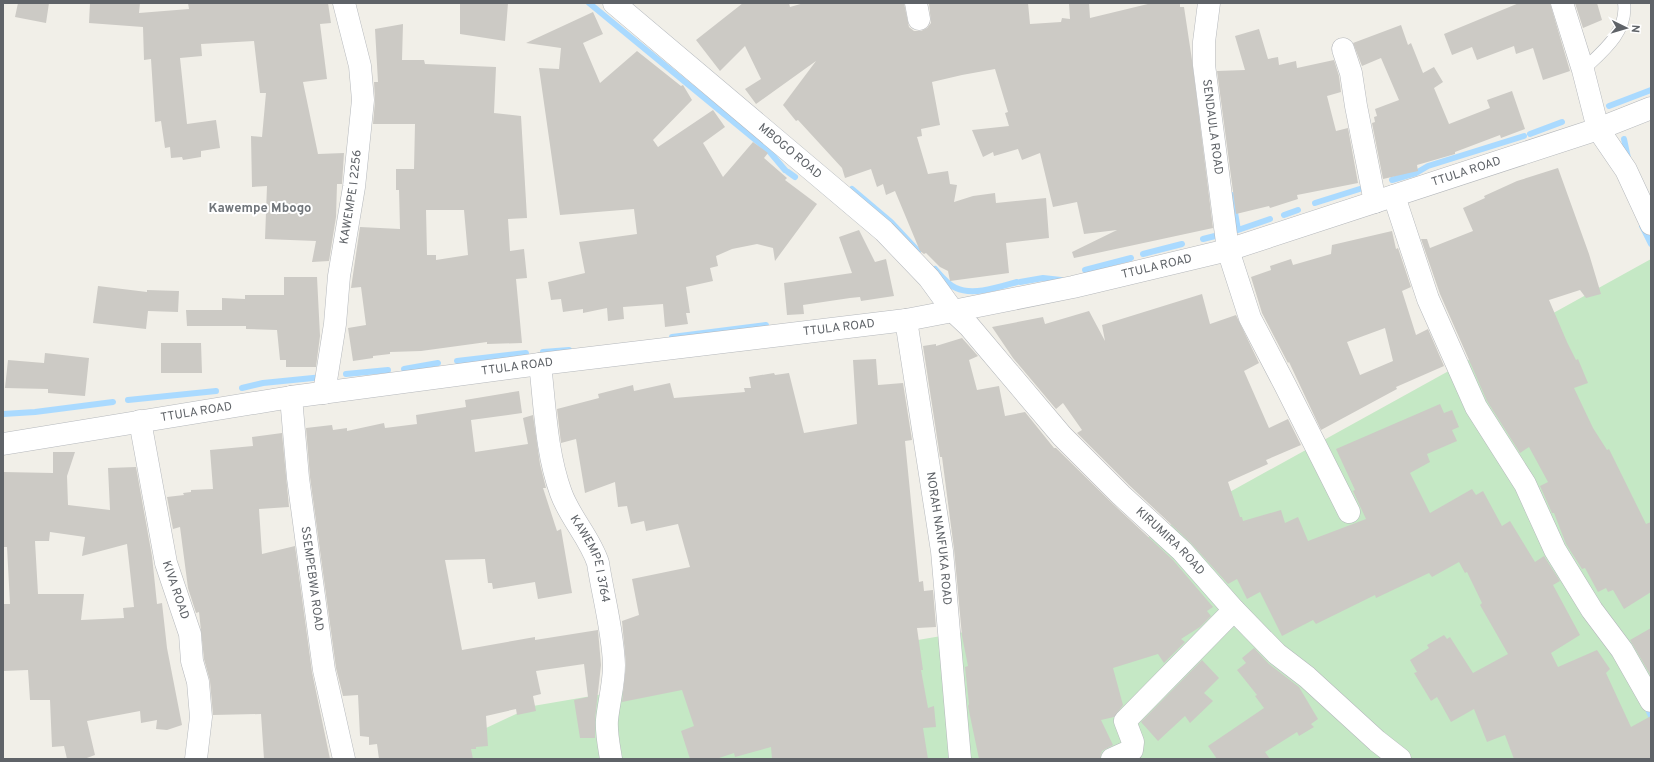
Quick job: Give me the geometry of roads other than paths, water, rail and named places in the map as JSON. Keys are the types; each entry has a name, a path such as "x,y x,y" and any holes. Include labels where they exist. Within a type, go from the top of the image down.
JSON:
{"street":[{"name":"KAWEMPE I 2256","path":"324,393 335,324 339,276 354,187 363,100 360,66 344,3"},
{"name":"MBOGO ROAD","path":"614,3 884,231 929,278 953,311"},
{"name":"SENDAULA ROAD","path":"1209,3 1204,42 1204,66 1228,250 1250,318 1349,512"},
{"path":"1562,3 1583,70 1598,129 1626,170 1651,224"},
{"path":"1343,48 1351,73 1356,106 1385,199 1476,407 1525,484 1555,550 1592,610 1622,650 1651,701"},
{"name":"TTULA ROAD","path":"3,444 290,397 540,364 906,320 1073,287 1228,250 1598,129 1651,108"},
{"name":"KIRUMIRA ROAD","path":"953,311 969,326 1062,436 1121,495 1182,551 1234,610 1277,654 1307,678 1377,742 1400,759"},
{"name":"NORAH NANFUKA ROAD","path":"906,320 942,551 960,759"},
{"name":"KAWEMPE I 3764","path":"540,364 553,466 561,493 582,534 594,552 598,563 613,654 613,684 607,720 607,733 611,759"},
{"name":"SSEMPEBWA ROAD","path":"290,397 298,478 324,670 344,759"},
{"name":"KIVA ROAD","path":"140,421 166,563 190,634 192,661 198,682 201,716 196,759"},
{"path":"1112,759 1132,750 1133,742 1125,721 1234,610"}],"lane":[{"path":"1583,70 1612,43 1625,15 1624,3"}],"waterway":[{"path":"589,3 769,151 785,170"},
{"path":"1609,106 1651,90"},
{"path":"1530,134 1562,122"},
{"path":"1392,180 1416,173 1428,166 1524,136"},
{"path":"1624,139 1628,158"},
{"path":"788,172 795,177"},
{"path":"1315,203 1366,187"},
{"path":"852,189 891,222 918,251"},
{"path":"1232,195 1238,230 1270,219"},
{"path":"1284,215 1298,210"},
{"path":"1642,226 1651,244"},
{"path":"1203,239 1223,234"},
{"path":"1143,254 1182,244"},
{"path":"1085,270 1131,258"},
{"path":"935,269 950,285 963,290 986,290 1017,282"},
{"path":"1020,282 1043,278 1061,280"},
{"path":"672,337 766,325"},
{"path":"543,352 569,350"},
{"path":"457,361 526,353"},
{"path":"404,369 438,363"},
{"path":"346,374 388,370"},
{"path":"242,388 263,383 323,377"},
{"path":"128,400 216,391"},
{"path":"3,414 35,412 113,402"},
{"path":"1646,705 1651,716"}],"district":[{"name":"Kawempe Mbogo","path":"260,209"}]}
